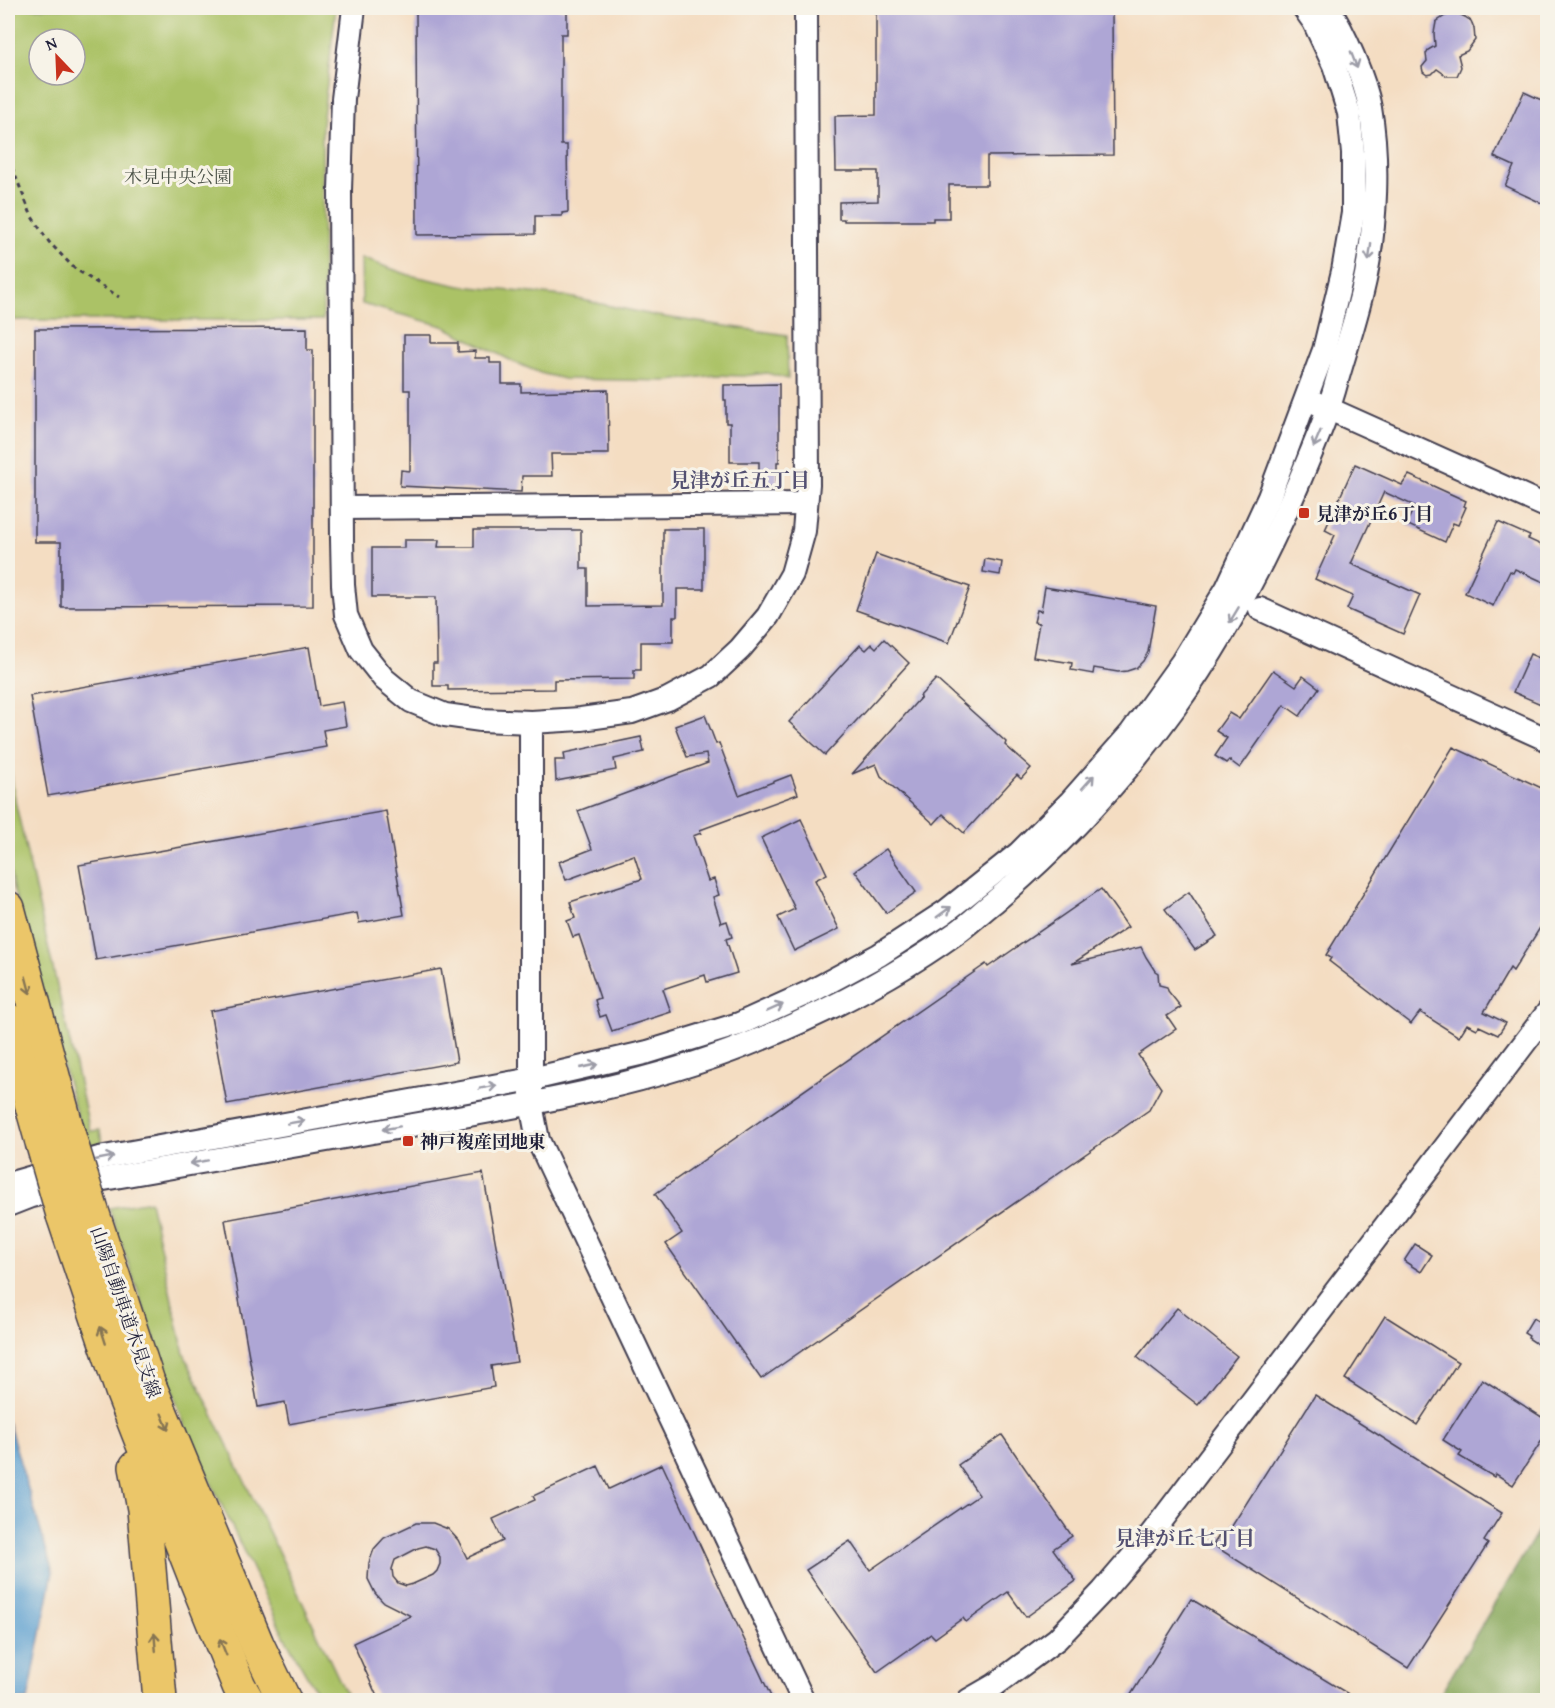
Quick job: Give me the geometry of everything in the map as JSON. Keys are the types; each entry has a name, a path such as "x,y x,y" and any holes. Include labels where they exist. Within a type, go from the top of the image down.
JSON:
{"highway":[{"name":"山陽自動車道木見支線","path":"8,908 56,1139 77,1211 122,1391 194,1575 247,1701"},
{"name":"山陽自動車道木見支線","path":"8,1020 56,1139"},
{"name":"山陽自動車道木見支線","path":"77,1211 257,1644 284,1701"},
{"path":"122,1391 144,1509 160,1701"},
{"path":"212,1537 308,1701"}],"street":[{"path":"354,8 343,99 340,190 343,585 346,615 361,650 384,679 411,701 445,715 481,720 531,722 581,719 632,712 668,699 711,676 740,649 768,616 792,574 804,531 808,484 806,8"},
{"path":"8,1184 99,1158 532,1079 648,1052 739,1024 812,991 879,955 945,912 1019,853 1070,802 1131,734 1182,662 1227,588 1269,496 1324,350 1343,271 1353,213 1353,153 1349,113 1334,65 1314,22 1304,8"},
{"path":"8,1205 31,1196 98,1180 531,1104 649,1077 744,1046 821,1011 889,976 957,932 1034,869 1087,817 1146,748 1198,675 1245,596 1289,505 1330,409 1366,278 1375,218 1374,153 1370,104 1354,58 1328,8"},
{"path":"1306,399 1548,507"},
{"path":"342,508 806,504"},
{"path":"1260,609 1548,740"},
{"path":"531,722 531,1104 538,1140 803,1701"},
{"path":"969,1701 995,1685 1057,1639 1146,1541 1548,1012"}],"path":[{"path":"8,132 8,160 32,217 49,242 74,268 119,297"}],"green space":[{"name":"木見中央公園","path":"8,8 336,8 322,125 323,320 8,320"},
{"path":"361,258 409,275 460,286 564,296 657,316 787,335 788,379 767,373 743,376 716,375 669,381 564,379 540,373 443,326 362,304"},
{"path":"8,753 16,805 90,1131 100,1130 102,1144 86,1148 13,888 8,857"},
{"path":"150,1201 184,1354 349,1700 321,1700 284,1636 187,1432 109,1208"},
{"path":"1547,1516 1547,1700 1437,1700"}],"water":[{"path":"8,1422 53,1572 28,1700 8,1700"}],"building":[{"path":"416,8 567,9 567,34 561,34 561,145 567,145 568,212 562,213 562,216 535,216 535,234 417,235"},
{"path":"876,8 1112,8 1113,155 987,156 987,185 949,185 949,218 933,218 933,221 844,221 844,219 839,219 839,202 878,201 878,171 836,171 835,116 876,115"},
{"path":"1452,14 1459,14 1471,21 1475,40 1467,51 1458,55 1461,67 1457,76 1447,76 1437,69 1427,75 1423,72 1422,67 1427,61 1428,50 1435,46 1436,22"},
{"path":"1524,92 1548,103 1548,206 1505,186 1514,166 1494,157"},
{"path":"307,328 307,350 313,350 313,606 61,607 61,542 35,542 35,329"},
{"path":"404,335 431,335 431,343 458,343 458,352 475,351 475,358 490,358 490,363 502,363 502,384 521,384 521,392 608,390 609,454 551,454 552,476 522,476 521,492 400,486 401,470 410,471 410,390 404,390"},
{"path":"779,384 777,488 759,488 759,462 730,462 730,423 726,423 724,385"},
{"path":"1355,464 1402,485 1409,475 1466,501 1464,506 1466,507 1458,525 1453,523 1445,542 1406,524 1415,506 1384,492 1351,564 1420,595 1403,634 1347,609 1353,596 1315,579 1335,535 1325,530"},
{"path":"1498,522 1530,536 1528,539 1548,548 1548,584 1515,569 1513,573 1510,571 1493,606 1465,593"},
{"path":"663,529 704,529 704,589 677,589 677,617 673,617 673,642 641,642 641,670 634,670 634,679 554,680 554,689 448,690 448,686 433,686 433,663 437,663 436,597 372,597 372,548 404,548 404,540 439,540 438,547 474,547 474,530 581,530 581,569 588,569 588,606 663,605"},
{"path":"876,554 970,587 949,643 856,610"},
{"path":"985,559 1002,562 1000,575 983,572"},
{"path":"1045,587 1156,606 1148,652 1143,661 1136,668 1127,671 1118,672 1094,668 1093,674 1071,670 1072,663 1033,657 1039,623 1034,622 1037,610 1041,611"},
{"path":"884,639 909,663 825,755 789,722 860,645 866,650 872,644 876,648"},
{"path":"1548,639 1548,707 1513,692 1530,654 1539,658"},
{"path":"309,647 319,706 342,702 346,726 323,730 326,747 48,796 30,696"},
{"path":"1273,670 1296,686 1303,676 1319,688 1300,716 1284,705 1240,768 1229,760 1226,763 1215,756 1227,738 1216,731 1229,713 1239,719"},
{"path":"936,679 1006,742 1005,745 1031,768 1021,779 1017,775 964,833 943,814 934,824 881,776 876,764 852,774"},
{"path":"705,715 716,744 719,743 739,795 791,775 798,794 700,830 701,833 693,836 708,881 714,879 719,895 713,897 721,923 727,921 732,937 726,939 737,973 707,982 705,975 663,989 671,1012 612,1031 606,1015 600,1017 595,1000 600,998 579,935 573,937 567,921 575,918 570,902 642,879 634,855 566,880 559,862 592,849 578,811 708,763 706,754 687,757 675,726"},
{"path":"641,737 644,752 614,759 616,770 556,781 555,760 565,760 564,753"},
{"path":"1453,747 1548,791 1548,907 1540,920 1543,923 1513,971 1510,968 1484,1012 1506,1023 1498,1035 1479,1026 1477,1029 1467,1024 1459,1037 1420,1012 1411,1024 1329,961 1331,958 1326,955"},
{"path":"386,811 404,915 359,923 357,913 96,960 79,865"},
{"path":"801,819 827,874 815,880 839,929 794,951 778,917 795,909 761,838"},
{"path":"886,849 916,892 886,913 855,871"},
{"path":"1101,889 1128,927 1072,964 1141,947 1158,973 1159,985 1167,987 1181,1007 1167,1016 1176,1029 1138,1055 1161,1088 1149,1110 761,1379 666,1244 682,1233 655,1194 986,964 988,967"},
{"path":"1189,892 1217,936 1195,950 1165,909"},
{"path":"441,969 457,1062 227,1104 210,1011"},
{"path":"483,1173 517,1362 491,1366 494,1387 289,1424 285,1402 258,1407 225,1220"},
{"path":"1415,1244 1432,1255 1421,1272 1404,1261"},
{"path":"1177,1308 1237,1356 1198,1405 1137,1357"},
{"path":"1385,1316 1458,1362 1417,1425 1345,1379"},
{"path":"1533,1318 1548,1327 1548,1351 1524,1333"},
{"path":"1482,1379 1548,1421 1548,1431 1513,1485 1496,1474 1494,1477 1459,1456 1462,1452 1443,1440"},
{"path":"1315,1395 1502,1513 1484,1541 1488,1544 1408,1668 1213,1545 1220,1534 1225,1537"},
{"path":"1002,1435 1072,1536 1053,1549 1076,1581 1026,1617 1008,1592 966,1622 963,1618 935,1638 931,1634 877,1672 806,1570 850,1541 870,1570 979,1495 958,1465"},
{"path":"662,1464 773,1701 379,1701 353,1643 411,1616 383,1602 368,1579 369,1563 374,1549 384,1538 416,1523 433,1523 448,1529 458,1540 467,1558 503,1541 493,1519 535,1500 533,1496 598,1466 609,1489","holes":["426,1546 435,1549 440,1557 440,1564 433,1575 406,1586 398,1583 393,1577 392,1569 395,1560 418,1548"]},
{"path":"1191,1599 1360,1701 1127,1701"}],"place":[{"name":"見津が丘6丁目","path":"1304,513"},
{"name":"神戸複産団地東","path":"408,1141"}],"district":[{"name":"見津が丘五丁目","path":"740,479"},
{"name":"見津が丘七丁目","path":"1185,1537"}]}
